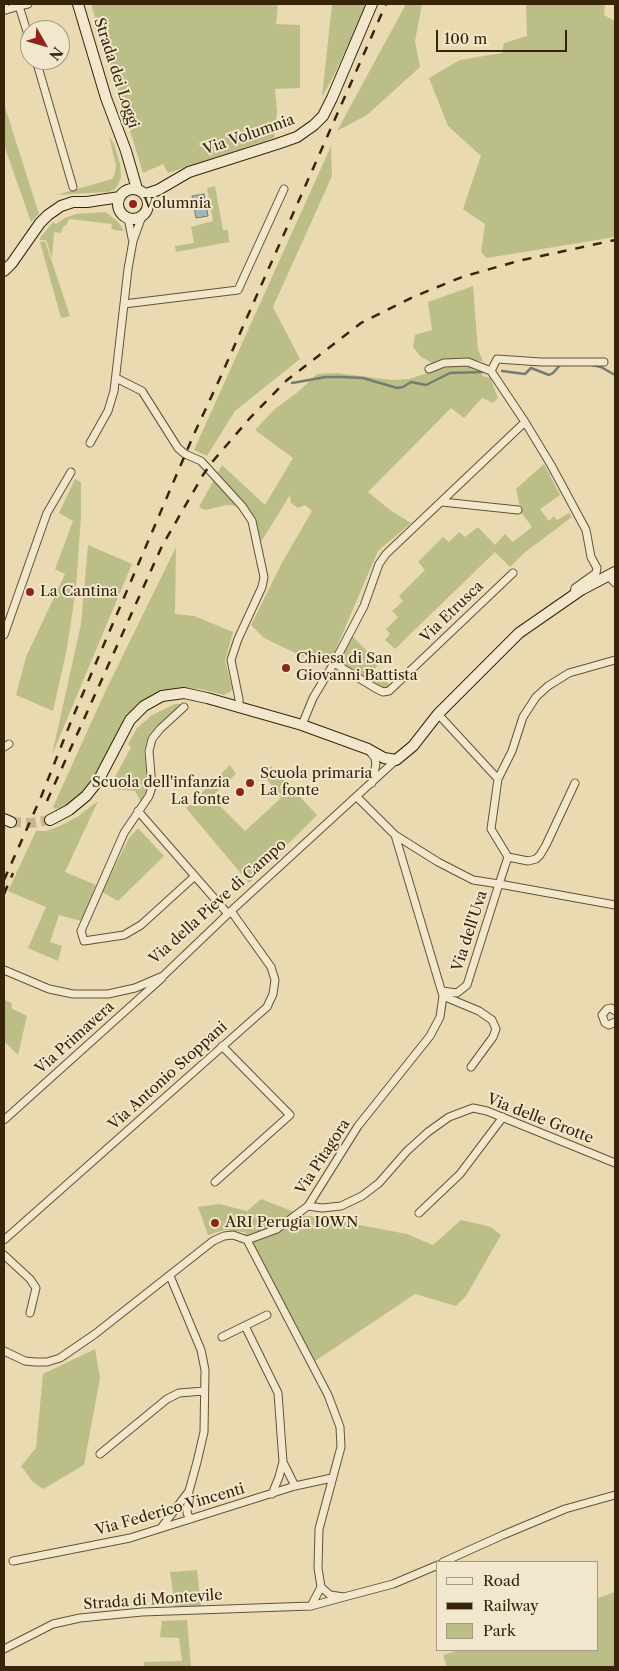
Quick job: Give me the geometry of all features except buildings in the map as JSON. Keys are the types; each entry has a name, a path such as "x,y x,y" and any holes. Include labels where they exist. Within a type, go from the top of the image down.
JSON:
{"street":[{"path":"4,4 6,10 28,4"},
{"name":"Strada dei Loggi","path":"78,4 106,98 141,191"},
{"name":"Via Volumnia","path":"141,191 158,190 178,178 208,165 297,136 318,121 326,109 372,4"},
{"path":"19,6 23,20"},
{"path":"39,70 73,187"},
{"name":"Strada dei Loggi","path":"122,194 127,176 126,152"},
{"name":"Via Volumnia","path":"90,443 108,411 116,378 133,241 145,212 178,178"},
{"path":"4,271 12,264 33,231 48,214 61,206 73,202 87,202 115,208 135,219 145,212 148,198 141,191 132,188 122,194 87,202"},
{"path":"124,304 238,290 284,189"},
{"path":"122,194 118,204 124,214"},
{"name":"Via Volumnia","path":"124,214 133,241"},
{"path":"429,369 444,363 468,362 492,371 497,359 541,362 604,362"},
{"name":"Via della Pieve di Campo","path":"492,371 551,465 586,530 591,557 597,568 596,573 576,588 574,595"},
{"path":"116,378 142,391 178,448 185,454 201,461 242,506 252,521 264,577 262,587 231,660 239,707"},
{"path":"302,725 313,698 334,664 364,606 379,564 386,554 525,422"},
{"path":"4,635 6,619 47,513 71,472"},
{"path":"442,502 518,510"},
{"name":"Via Etrusca","path":"334,664 374,688 383,692 389,691 513,572"},
{"name":"Via della Pieve di Campo","path":"4,970 49,989 73,994 108,994 135,988 163,976 230,912 413,746 438,714 519,633 574,595 613,577"},
{"path":"615,660 569,674 548,686 536,697 523,718 512,752 498,779 491,829 508,857 499,884 615,905"},
{"path":"50,820 69,810 86,796 98,781 130,720 144,706 162,696 184,693 239,707 302,725 368,748 384,758 396,760"},
{"path":"184,707 152,739 149,751 152,787 149,796 124,833 82,931 84,941 124,934 141,926 195,876"},
{"path":"438,714 498,779"},
{"path":"368,748 375,758 376,764 372,783"},
{"path":"508,857 528,860 536,859 546,845 576,783"},
{"name":"Via dell'Uva","path":"357,797 395,835 438,862 472,880 499,884 467,985 457,993 442,993 395,835"},
{"name":"Via Antonio Stoppani","path":"4,1240 267,1007 273,994 275,980 271,967 230,912 195,876 138,811"},
{"name":"Via Primavera","path":"4,1120 163,976"},
{"path":"442,993 479,1011 492,1020 496,1029 494,1037 471,1067"},
{"name":"Via Pitagora","path":"247,1240 277,1229 308,1206 358,1126 430,1036 440,1017 442,993"},
{"path":"615,1010 607,1009 602,1015 605,1023 615,1022"},
{"path":"215,1182 290,1115 222,1046"},
{"name":"Via delle Grotte","path":"308,1206 322,1208 341,1206 362,1196 379,1182 407,1151 428,1132 449,1117 473,1108 487,1110 615,1163"},
{"path":"419,1213 460,1174 503,1117"},
{"path":"4,1354 25,1361 35,1362 47,1362 60,1358 95,1334 213,1241 224,1236 233,1235 247,1240 335,1412 340,1427 341,1446 319,1529 318,1568 321,1587 311,1606"},
{"path":"4,1255 30,1279 36,1288 30,1313"},
{"path":"170,1276 202,1350 205,1370 204,1432 198,1462 189,1490 187,1513 190,1519"},
{"path":"222,1337 267,1315"},
{"path":"245,1326 278,1393 280,1403 283,1462 272,1494"},
{"path":"100,1454 167,1399 179,1393 204,1391"},
{"path":"283,1462 295,1486"},
{"name":"Via Federico Vincenti","path":"13,1561 104,1544 160,1529 295,1486 332,1478"},
{"path":"160,1529 189,1490"},
{"path":"445,1561 565,1509 615,1495"},
{"name":"Strada di Montevile","path":"4,1650 53,1624 80,1618 142,1612 311,1606 393,1584 436,1566"},
{"path":"321,1587 330,1595 344,1598"}],"green space":[{"path":"91,4 278,4 276,24 300,25 300,88 275,89 277,112 274,138 168,173 163,164 143,173"},
{"path":"332,4 367,4 322,97"},
{"path":"406,4 422,4 415,41 420,67 367,115 337,131"},
{"path":"526,4 605,4 604,15 615,21 615,237 487,258 481,252 485,224 463,209 481,156 448,126 429,78 460,60 502,53 504,43 527,36"},
{"path":"4,104 39,214 31,222 4,145"},
{"path":"109,136 114,144 120,164 121,177 114,190 56,195 112,179 116,166"},
{"path":"331,146 332,176 273,307 300,359 235,411 207,456 194,450"},
{"path":"215,186 223,230 228,230 229,242 176,252 175,246 194,243 191,227 213,221 207,188"},
{"path":"106,212 119,223 124,231 114,230 111,228 112,224 69,219 61,233 54,232 52,258 46,240 40,240 53,222 56,224 76,214"},
{"path":"45,241 70,316 61,318 40,242"},
{"path":"473,286 478,350 483,361 457,359 432,363 421,357 413,347 415,335 432,330 428,302"},
{"path":"449,366 473,367 485,377 490,377 498,398 493,403 482,398 464,418 451,408 368,492 390,510 411,523 378,551 332,658 310,660 264,638 251,625 283,561 312,511 305,505 298,508 291,503 290,495 261,542 256,520 246,506 227,505 205,510 199,507 222,465 265,505 293,458 255,430 276,408 298,392 317,374 337,373 391,380 409,379"},
{"path":"544,464 560,495 540,509 549,521 554,516 557,520 569,513 572,517 524,553 510,567 495,552 395,649 385,640 390,634 386,629 398,617 392,611 403,601 399,596 425,570 418,562 443,537 449,542 459,532 465,537 478,527 495,545 505,534 513,542 532,527 521,512 516,489"},
{"path":"75,479 81,482 81,516 76,588 67,648 53,711 16,695 26,657 65,574 55,569 73,521 59,513"},
{"path":"88,545 132,564 52,755 81,624"},
{"path":"176,547 175,614 194,616 233,632 225,661 232,688 231,691 224,695 200,689 184,688 164,691 151,696 125,718 91,782 79,796 64,807 56,809 53,807 105,692"},
{"path":"352,636 379,663 374,670 391,686 388,689 381,689 339,662"},
{"path":"175,704 181,704 148,736 144,750 148,785 141,802 135,791 114,789 113,781 131,747 128,744 137,728 152,715"},
{"path":"230,765 236,774 211,797 245,831 281,798 263,774 271,766 317,815 249,883 186,808"},
{"path":"98,801 65,872 96,885 81,921 59,915 50,942 62,946 58,961 28,948 46,907 8,891 36,831 46,831 60,826 77,817"},
{"path":"138,828 164,856 118,901 102,892 129,838"},
{"path":"4,1000 12,1003 11,1008 27,1016 18,1055 4,1041"},
{"path":"261,1199 305,1216 329,1216 349,1223 407,1234 433,1245 461,1220 491,1227 501,1235 466,1296 456,1306 415,1294 315,1361 272,1285 252,1242 244,1232 225,1230 208,1235 198,1207 219,1204 247,1211"},
{"path":"95,1349 100,1378 84,1465 43,1489 33,1482 21,1466 36,1448 43,1374"},
{"path":"197,1570 201,1606 175,1608 170,1572"},
{"path":"615,1592 615,1667 447,1667 443,1655 456,1651 599,1651 599,1598"},
{"path":"187,1620 191,1667 144,1667 144,1662 182,1661 179,1638 160,1637 162,1621"}],"water":[{"path":"204,194 208,216 196,218 192,196"}],"waterway":[{"path":"502,371 525,374 531,368 549,375 561,364"},
{"path":"592,365 601,367 615,375"},
{"path":"292,383 326,377 342,377 363,378 397,388 411,382 426,385 450,373 483,372"}],"tunnel":[{"path":"11,822 30,823 50,820"}],"railway":[{"path":"4,880 41,797 72,719 194,434 386,4"},
{"path":"47,801 162,546 213,461 250,418 287,380 361,323 413,297 462,277 518,261 615,240"},
{"path":"4,894 13,873"}],"place":[{"name":"Volumnia","path":"133,204"},
{"name":"La Cantina","path":"30,592"},
{"name":"Chiesa di San Giovanni Battista","path":"286,668"},
{"name":"Scuola primaria La fonte","path":"250,783"},
{"name":"Scuola dell'infanzia La fonte","path":"240,792"},
{"name":"ARI Perugia I0WN","path":"215,1223"}]}
